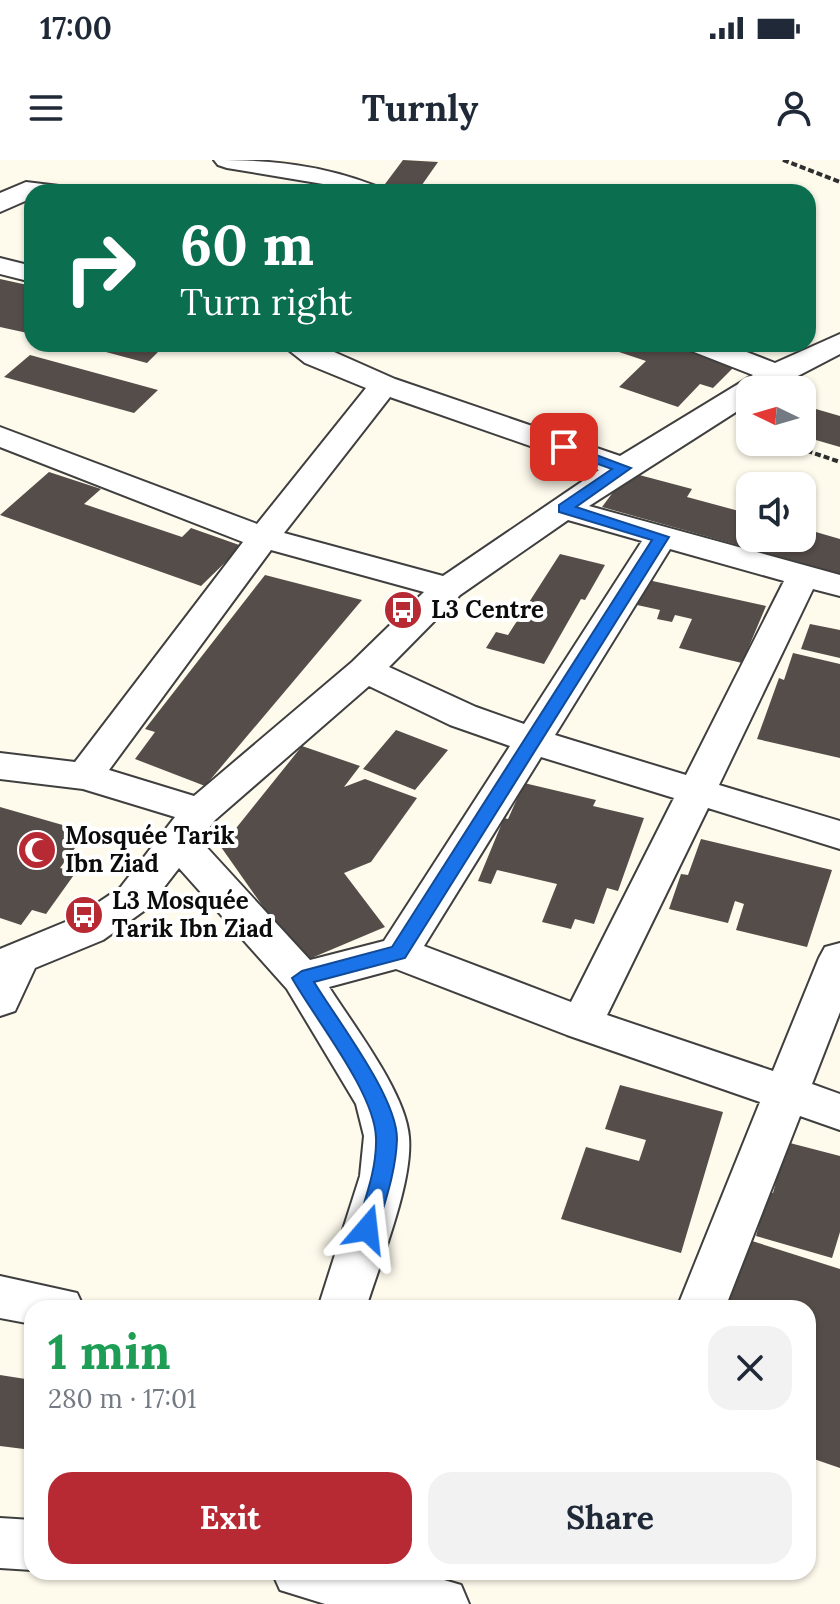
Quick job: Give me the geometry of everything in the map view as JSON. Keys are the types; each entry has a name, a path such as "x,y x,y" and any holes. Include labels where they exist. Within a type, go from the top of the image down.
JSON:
{"street":[{"path":"227,160 329,177 347,184"},
{"path":"0,204 24,191"},
{"path":"0,266 24,272"},
{"path":"0,1000 9,963 89,929 134,898 190,827 365,670 448,588 623,468 830,345"},
{"path":"308,352 384,385 623,468"},
{"path":"720,352 777,374"},
{"path":"85,776 263,538 384,385"},
{"path":"0,436 263,538 448,588"},
{"path":"564,509 840,586"},
{"path":"398,953 661,537"},
{"path":"582,1023 803,576"},
{"path":"365,670 463,716 532,741 840,835"},
{"path":"0,766 85,776 190,827 302,978 377,1101 387,1136 383,1176 344,1300"},
{"path":"302,978 398,953 582,1023 840,1112"},
{"path":"704,1300 840,958"},
{"path":"0,1297 24,1301"},
{"path":"0,1543 24,1544"},
{"path":"335,1580 442,1604"}],"path":[{"path":"783,160 840,182"},
{"path":"816,454 840,462"}],"building":[{"path":"403,160 438,162 423,184 385,184"},
{"path":"0,279 24,284 24,332 0,327"},
{"path":"106,352 158,352 147,363"},
{"path":"619,352 692,352 735,366 713,388 700,384 678,407 619,387 646,361"},
{"path":"30,355 158,390 134,413 4,377"},
{"path":"816,409 840,416 840,447 816,440"},
{"path":"49,472 101,489 84,504 182,537 191,528 242,546 201,586 0,515"},
{"path":"628,472 692,489 687,497 736,510 736,545 602,507"},
{"path":"816,532 840,539 840,574 762,552 816,552"},
{"path":"560,554 605,565 585,600 581,599 544,664 486,648 496,632 508,635"},
{"path":"265,575 362,600 205,786 135,759 155,732 145,729"},
{"path":"648,580 766,606 742,663 679,648 692,619 675,615 672,622 657,619 660,610 637,605"},
{"path":"810,624 840,630 840,658 801,649"},
{"path":"793,653 840,664 840,758 757,739 779,678 784,680"},
{"path":"396,730 448,750 415,790 363,769"},
{"path":"302,746 360,766 344,787 365,779 417,798 371,862 344,873 385,927 302,962 221,847"},
{"path":"524,783 596,800 593,806 644,818 618,891 607,888 594,924 575,919 571,929 542,922 557,884 497,870 491,884 478,881 504,818 508,819"},
{"name":"Mosquée Tarik Ibn Ziad","path":"0,807 87,832 60,868 76,872 46,914 32,910 21,925 0,918"},
{"path":"701,839 832,870 807,947 736,930 744,904 735,901 728,923 669,909 681,874 688,875"},
{"path":"620,1085 723,1112 681,1253 561,1219 586,1147 639,1161 646,1140 605,1129"},
{"path":"786,1142 840,1156 840,1232 832,1258 756,1236 768,1191 773,1193"},
{"path":"749,1240 840,1269 840,1468 816,1460 816,1300 727,1300"},
{"path":"0,1375 24,1379 24,1449 0,1446"}],"place":[{"name":"L3 Centre","path":"403,610"},
{"name":"Mosquée Tarik Ibn Ziad","path":"37,850"},
{"name":"L3 Mosquée Tarik Ibn Ziad","path":"84,915"}],"route":[{"path":"367,1229 383,1176 387,1136 377,1101 302,978 398,953 661,537 564,509 623,468 564,447"}]}
